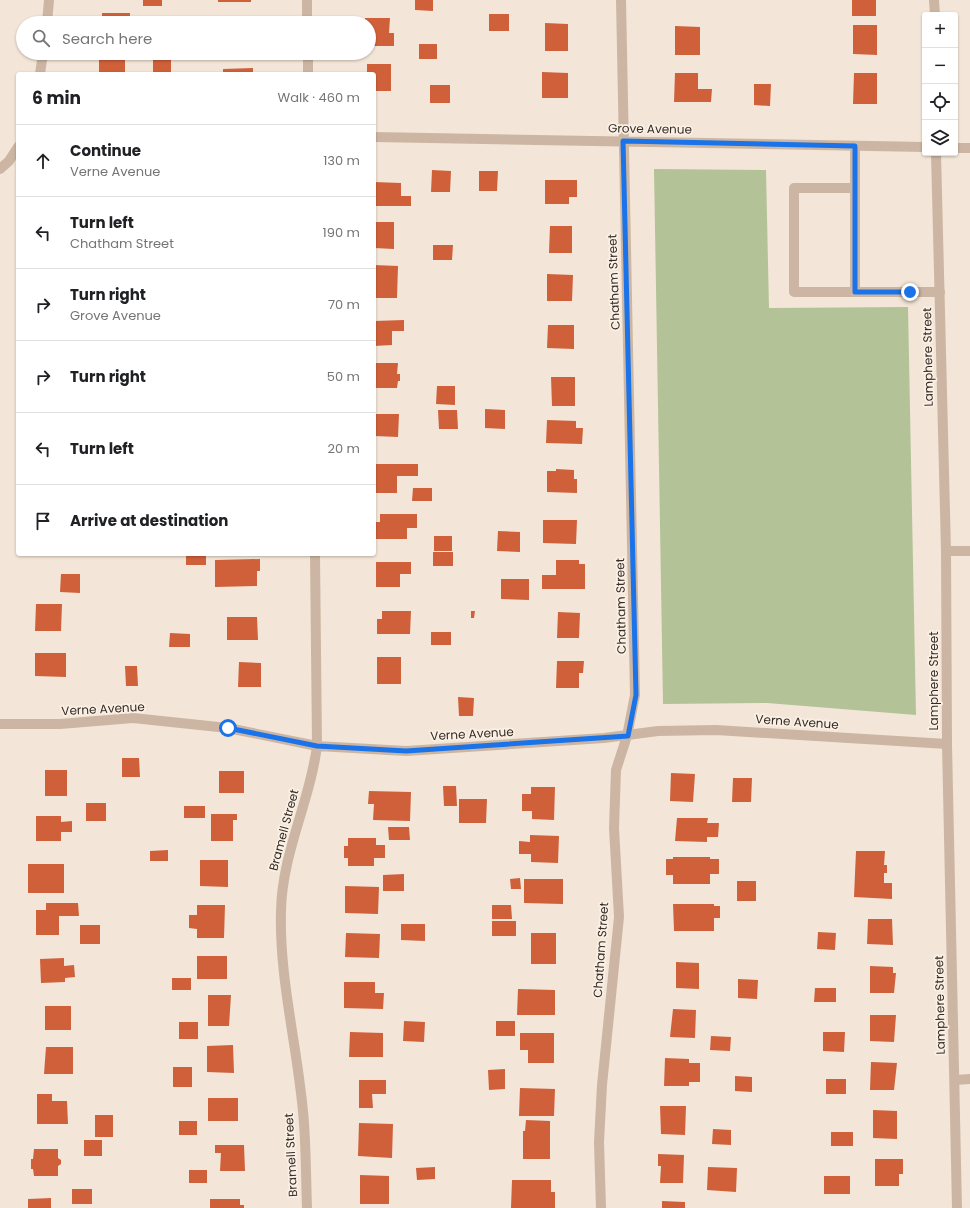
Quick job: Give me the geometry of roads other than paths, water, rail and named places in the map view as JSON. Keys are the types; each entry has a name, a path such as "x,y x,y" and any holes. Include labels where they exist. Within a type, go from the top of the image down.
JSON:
{"street":[{"path":"48,16 49,0"},
{"path":"307,0 307,16"},
{"name":"Chatham Street","path":"601,1208 599,1142 602,1085 619,917 614,803 616,770 628,736 636,695 621,0"},
{"path":"934,0 935,12"},
{"path":"40,72 42,60"},
{"path":"308,60 308,72"},
{"name":"Grove Avenue","path":"376,137 922,147"},
{"path":"855,146 855,292"},
{"path":"958,148 970,148"},
{"path":"0,169 9,161 16,150"},
{"name":"Lamphere Street","path":"936,156 946,551 947,744 957,1208"},
{"path":"855,188 794,188 794,292 940,292"},
{"path":"946,551 970,552"},
{"name":"Bramell Street","path":"307,1208 304,1123 283,965 281,909 287,864 315,767 317,746 315,556"},
{"name":"Verne Avenue","path":"0,724 60,724 133,718 228,728 317,746 406,751 628,736 658,731 716,730 947,744"},
{"path":"955,1080 970,1079"}]}
